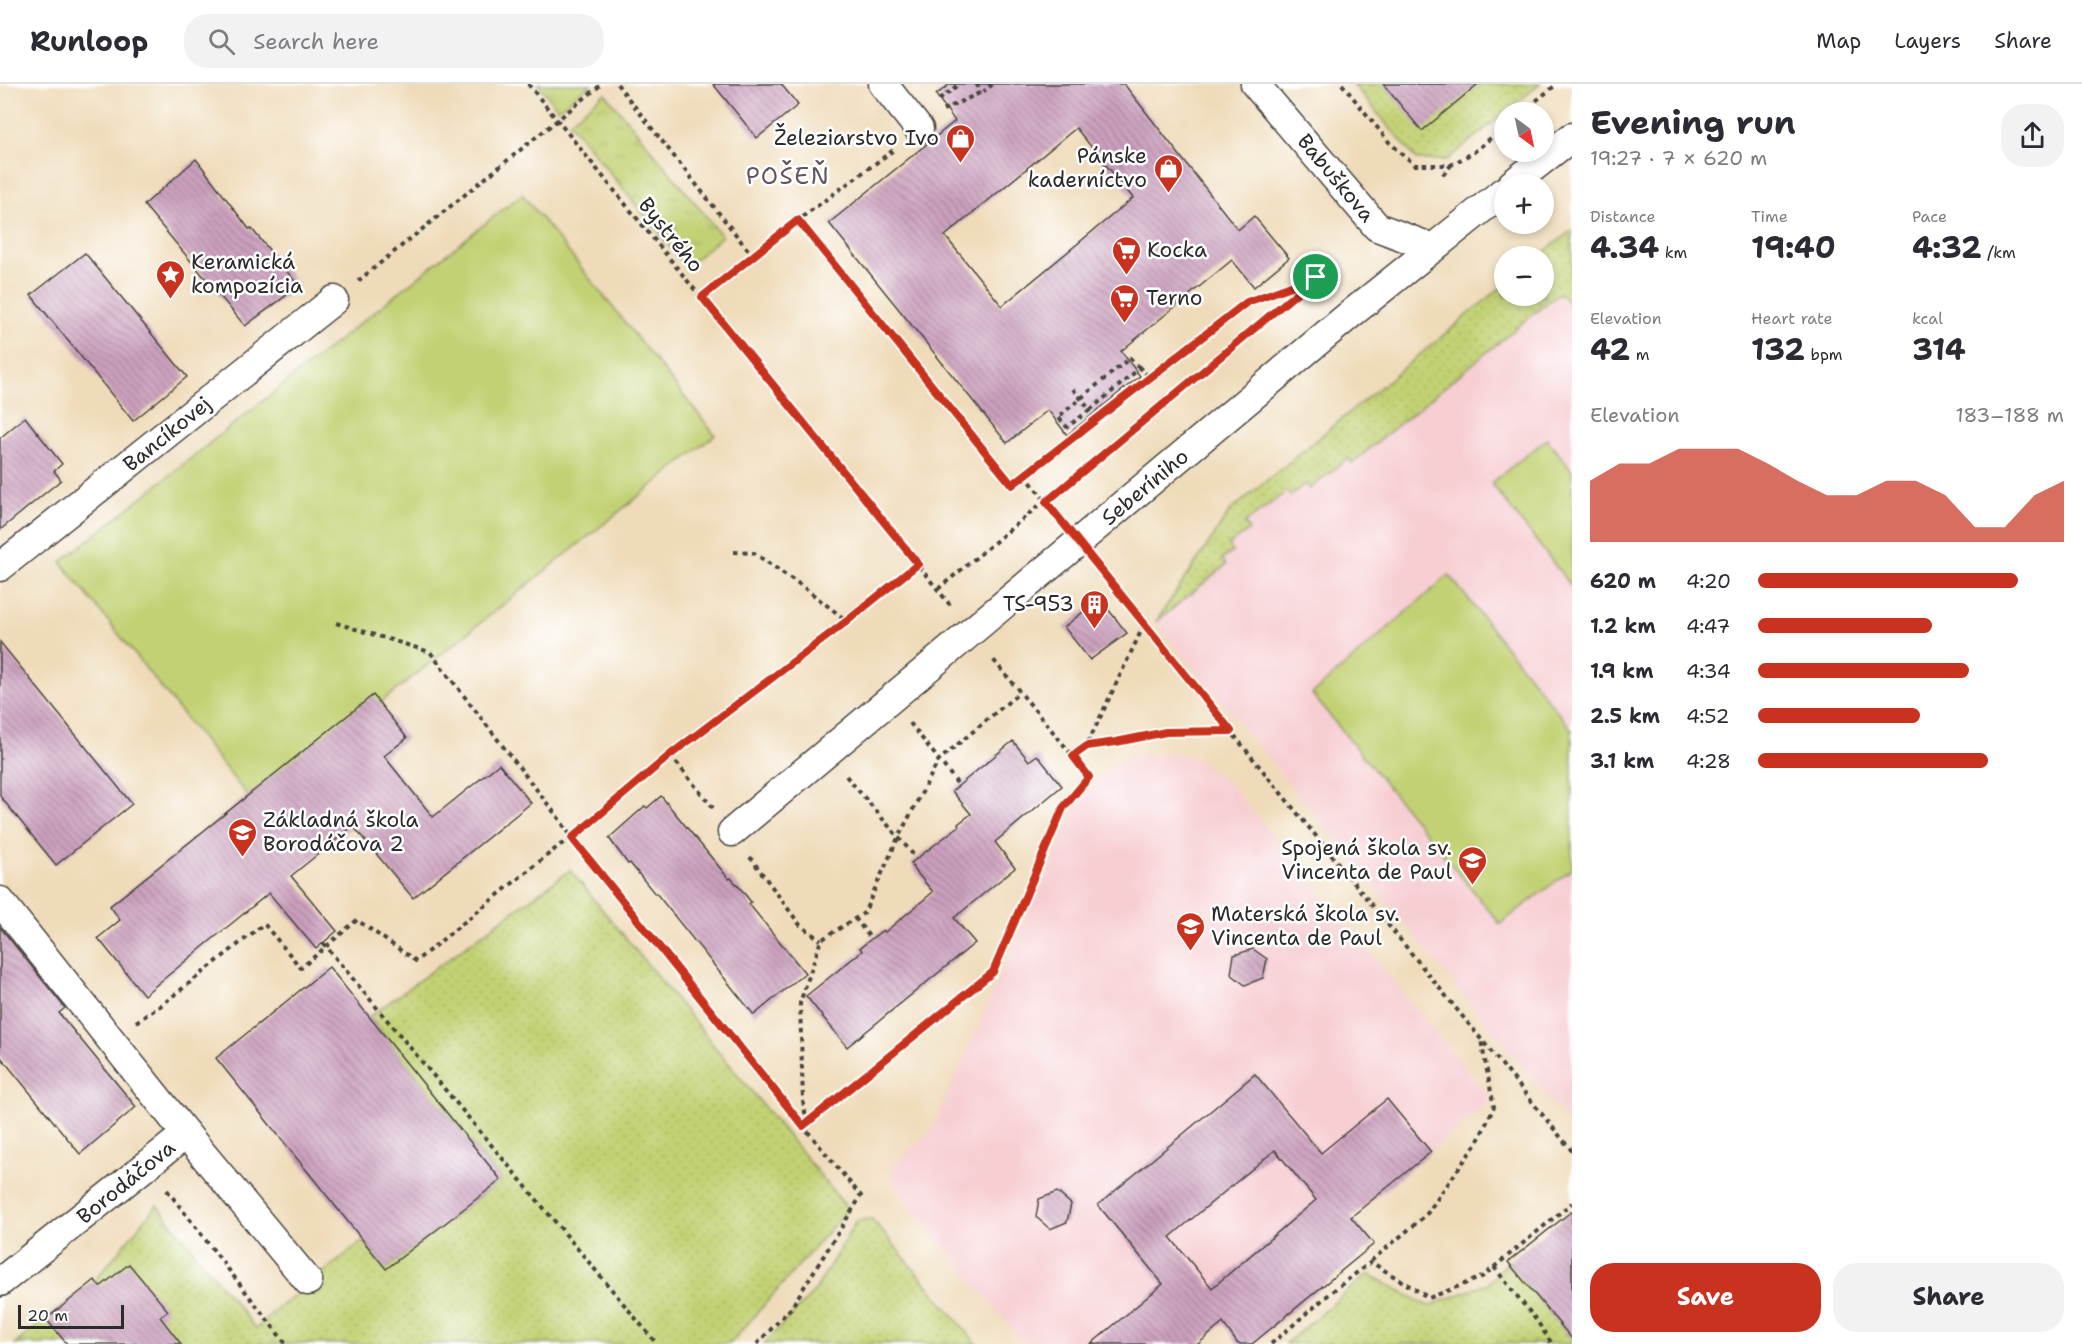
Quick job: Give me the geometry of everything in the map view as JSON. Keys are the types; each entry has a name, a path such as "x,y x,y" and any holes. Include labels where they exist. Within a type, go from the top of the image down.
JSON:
{"street":[{"path":"883,84 919,129"},
{"name":"Babuškova","path":"1255,84 1377,227 1433,248"},
{"path":"1525,174 1572,137"},
{"name":"Seberíniho","path":"732,832 1347,317 1494,199"},
{"name":"Bancíkovej","path":"0,567 334,300"},
{"path":"0,901 186,1134"},
{"name":"Borodáčova","path":"0,1282 186,1134 308,1281"}],"path":[{"name":"Bystrého","path":"528,84 702,297 798,220 897,147 940,112 984,92 976,85 978,84"},
{"path":"334,300 602,84"},
{"path":"617,84 753,255"},
{"path":"939,100 959,84"},
{"path":"989,84 994,90"},
{"path":"1342,84 1389,142 1415,165 1451,165"},
{"path":"1534,102 1557,84"},
{"path":"1443,175 1451,165 1474,152 1494,135"},
{"path":"798,220 1012,485 1247,302 1316,277"},
{"path":"702,297 938,589 1331,264"},
{"path":"1316,277 1326,290"},
{"path":"1140,368 1067,427 1058,417 1130,358 1140,368 1150,378"},
{"path":"1073,389 1090,410"},
{"path":"1025,475 1144,625 1572,1151"},
{"path":"734,552 754,553 847,621"},
{"path":"111,1039 162,1004 264,924 301,968 324,945 357,920 416,961 560,845 572,838 670,755 847,621 918,564"},
{"path":"336,623 430,652 572,838 861,1196 791,1308 757,1344"},
{"path":"1087,746 1144,625"},
{"path":"805,1124 993,972 1063,808 1089,777 971,632"},
{"path":"805,1124 800,1003 821,940 864,913 898,838 939,760 1019,693"},
{"path":"891,699 957,783"},
{"path":"1073,756 1087,746 1166,732 1231,731"},
{"path":"826,752 917,859"},
{"path":"670,755 732,832 800,925 821,940"},
{"path":"855,918 872,939"},
{"path":"324,945 657,1344"},
{"path":"1271,1344 1426,1215 1478,1141 1494,1107 1481,1039"},
{"path":"161,1183 286,1344"},
{"path":"1371,1262 1429,1298 1482,1277 1572,1203"},
{"path":"1494,1267 1537,1321 1552,1344"}],"shaded area":[{"name":"Spojená škola sv. Vincenta de Paul","path":"1560,292 1572,306 1572,1127 1156,622 1226,565 1222,559 1228,545 1249,531 1244,523 1287,491 1291,496 1305,484 1310,489 1348,458 1352,462 1543,306 1554,306 1554,297"},
{"name":"Materská škola sv. Vincenta de Paul","path":"1173,753 1197,758 1230,784 1492,1100 1351,1217 1374,1244 1252,1344 1238,1344 1223,1324 1198,1344 1025,1344 895,1187 891,1177 894,1165 931,1131 1078,802 1094,782 1112,768 1132,757"}],"green space":[{"path":"538,84 591,84 558,109"},
{"path":"1353,84 1540,84 1518,102 1494,102 1494,122 1447,160 1417,160"},
{"path":"605,93 722,236 686,267 569,122"},
{"path":"522,194 715,435 254,804 61,562"},
{"path":"1572,230 1572,306 1559,293 1554,297 1554,246 1552,246"},
{"path":"1494,293 1494,306 1543,306 1352,463 1348,458 1310,489 1305,484 1290,496 1287,491 1245,523 1249,530 1229,545 1233,552 1222,559 1226,565 1156,622 1230,511"},
{"path":"1547,439 1572,471 1572,587 1491,483"},
{"path":"1449,575 1572,730 1572,869 1500,924 1312,694"},
{"path":"570,870 848,1209 730,1344 15,1344 95,1280 157,1205 256,1329 274,1311 363,1241 386,1269 501,1180 369,1017"},
{"path":"872,1219 977,1344 764,1344 814,1292 857,1220"},
{"path":"1508,1262 1572,1340 1572,1344 1285,1344 1368,1274 1428,1306 1487,1284"}],"building":[{"path":"713,84 781,84 798,105 757,138"},
{"name":"Kocka","path":"950,84 1124,84 1238,230 1254,216 1289,258 1254,287 1232,260 1121,351 1140,376 1067,435 1048,410 1007,443 829,223 955,121 936,95","holes":["1076,128 1133,198 1002,306 945,236"]},
{"path":"1383,84 1478,84 1422,131"},
{"path":"196,159 249,229 251,228 299,286 245,326 144,205"},
{"path":"85,253 187,377 133,421 31,295"},
{"path":"25,417 62,464 54,471 61,480 0,530 0,438"},
{"name":"TS-953","path":"1100,599 1127,633 1090,660 1064,627"},
{"path":"0,642 132,804 56,865 0,796"},
{"path":"373,695 407,738 384,756 433,817 499,764 531,803 413,898 353,826 291,876 337,931 316,949 269,893 144,995 98,938 120,920 110,906"},
{"path":"1013,741 1029,761 1037,755 1062,786 995,842 1015,868 954,918 975,943 847,1047 806,996 862,951 860,948 883,930 885,932 933,892 911,863 971,814 952,791"},
{"path":"661,796 729,879 731,878 740,888 751,902 749,904 805,973 754,1015 609,838 645,806 647,808"},
{"path":"0,927 65,1008 59,1013 136,1107 80,1154 0,1056"},
{"path":"1253,949 1267,959 1263,978 1245,985 1231,974 1234,955"},
{"path":"329,967 501,1180 386,1269 216,1058"},
{"path":"1255,1074 1321,1153 1387,1099 1431,1152 1351,1217 1374,1244 1252,1344 1238,1344 1223,1323 1198,1344 1091,1344 1163,1284 1098,1205","holes":["1275,1150 1316,1200 1212,1288 1170,1237"]},
{"path":"1057,1192 1071,1204 1067,1222 1050,1229 1036,1217 1039,1199"},
{"path":"1572,1211 1572,1339 1508,1262"},
{"path":"129,1264 168,1311 160,1317 181,1344 67,1344 46,1319 95,1280 100,1287"}],"place":[{"name":"Železiarstvo Ivo","path":"960,164"},
{"name":"Pánske kaderníctvo","path":"1168,194"},
{"name":"Kocka","path":"1126,276"},
{"name":"Keramická kompozícia","path":"170,300"},
{"name":"Terno","path":"1125,324"},
{"name":"TS-953","path":"1095,630"},
{"name":"Základná škola Borodáčova 2","path":"242,858"},
{"name":"Spojená škola sv. Vincenta de Paul","path":"1473,886"},
{"name":"Materská škola sv. Vincenta de Paul","path":"1190,952"}],"district":[{"name":"POŠEŇ","path":"788,176"}],"route":[{"path":"798,220 1012,485 1247,302 1316,277 1046,502 1231,731 1166,732 1087,746 1073,756 1089,777 1063,808 993,972 803,1126 579,850 572,838 670,755 847,621 918,564 702,297 798,220"}]}
